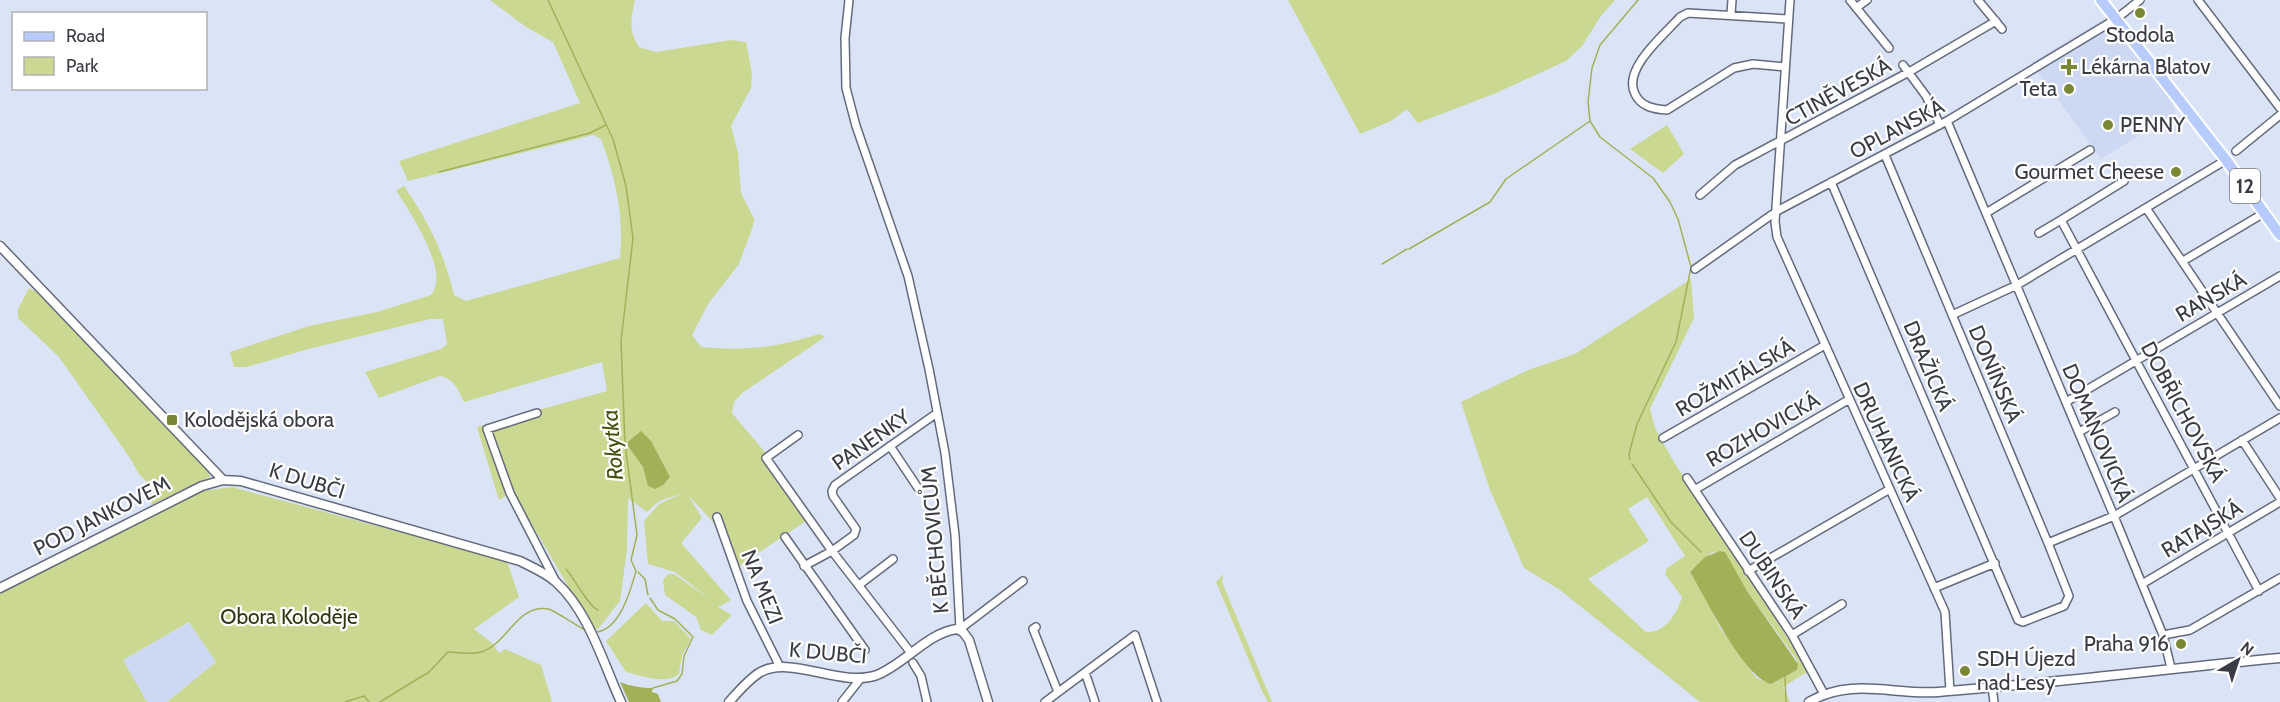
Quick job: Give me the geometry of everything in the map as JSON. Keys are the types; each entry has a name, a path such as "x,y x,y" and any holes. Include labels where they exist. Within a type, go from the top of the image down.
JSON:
{"main road":[{"name":"12","path":"2101,0 2226,160 2280,235"}],"street":[{"name":"K BĚCHOVICŮM","path":"849,0 845,38 846,88 856,126 908,276 945,453 955,535 960,629 969,640 988,702"},
{"path":"1731,14 1732,0"},
{"name":"DRUHANICKÁ","path":"1790,0 1780,142 1777,237 1948,624 1950,691"},
{"path":"1850,0 1889,48"},
{"path":"1856,8 1867,0"},
{"path":"1978,0 2002,29"},
{"name":"OPLANSKÁ","path":"1695,269 1777,211 1943,123 2116,19 2140,0"},
{"path":"2198,0 2280,108"},
{"path":"1785,67 1753,64 1734,68 1667,110 1646,106 1637,99 1632,90 1635,68 1680,17 1697,12 1788,19"},
{"name":"CTINĚVESKÁ","path":"1700,195 1735,165 1909,72 1996,21"},
{"name":"DOMANOVICKÁ","path":"1903,65 1943,123 1986,213 2163,635 2171,668"},
{"path":"2236,151 2280,115"},
{"path":"1986,213 2090,150"},
{"name":"DONÍNSKÁ","path":"1885,155 2048,543 2069,596 2064,606"},
{"path":"1952,315 2017,285 2226,160"},
{"path":"2039,233 2124,181"},
{"name":"DRAŽICKÁ","path":"1831,182 2020,622 2064,606"},
{"path":"2146,208 2280,406"},
{"path":"2183,261 2264,213"},
{"name":"DOBŘICHOVSKÁ","path":"2061,220 2078,248 2259,591"},
{"path":"0,246 223,480"},
{"name":"RANSKÁ","path":"2066,402 2280,276"},
{"name":"ROŽMITÁLSKÁ","path":"1663,438 1824,345"},
{"name":"ROZHOVICKÁ","path":"1696,489 1848,400"},
{"path":"2079,432 2115,411"},
{"path":"537,413 487,429 510,493 556,582"},
{"name":"PANENKY","path":"832,551 854,535 856,529 832,491 835,485 937,413"},
{"path":"2048,543 2114,516 2280,418"},
{"path":"798,435 766,458 832,551 911,653"},
{"path":"2242,440 2280,500"},
{"path":"890,446 918,488"},
{"name":"DUBINSKÁ","path":"1687,478 1792,635 1824,694"},
{"name":"K DUBČI","path":"223,480 252,483 520,561 556,582 586,624 621,702"},
{"name":"POD JANKOVEM","path":"0,588 202,486 223,480"},
{"path":"1748,571 1890,489"},
{"name":"RATAJSKÁ","path":"2142,584 2280,500"},
{"name":"NA MEZI","path":"717,517 747,601 780,667"},
{"path":"785,537 865,650"},
{"path":"804,566 832,551"},
{"path":"859,585 893,559"},
{"path":"1934,588 1995,563"},
{"path":"2163,635 2190,630 2280,578"},
{"path":"960,629 1023,581"},
{"path":"1792,635 1842,604"},
{"path":"1036,627 1033,629 1058,692"},
{"name":"K DUBČI","path":"729,702 760,673 780,667 861,678 888,670 945,632 960,629"},
{"path":"1045,702 1135,635 1157,702"},
{"path":"1809,702 1824,694 1845,688 1866,687 1921,692 1950,691 2280,658"},
{"path":"914,663 921,676 927,702"},
{"path":"1086,672 1095,702"},
{"path":"843,701 861,678"},
{"path":"1992,687 1994,702"}],"shaded area":[{"path":"2107,17 2145,64 2173,103 2176,113 2101,159 2031,63"},
{"path":"641,431 651,441 670,477 663,485 655,489 648,486 643,467 628,446 628,442"},
{"path":"1720,551 1725,552 1747,591 1798,664 1797,670 1771,684 1760,678 1737,652 1690,572 1705,557"},
{"path":"190,622 216,662 167,702 147,702 123,660"},
{"path":"620,682 653,688 652,692 658,694 661,702 629,702"}],"green space":[{"path":"490,0 635,0 632,19 633,35 639,47 656,52 731,40 746,42 752,74 751,88 731,126 738,153 741,193 754,219 753,226 739,264 708,304 692,335 701,347 732,349 774,345 819,334 825,337 742,393 734,402 732,413 764,451 806,521 736,568 720,530 689,496 702,518 681,543 731,600 718,607 732,615 712,635 701,630 696,617 665,595 663,580 668,574 674,574 711,600 675,572 648,564 644,521 659,504 683,493 659,501 647,512 628,498 627,550 620,601 598,629 593,629 513,492 499,500 477,427 607,391 602,362 464,402 453,382 440,376 379,398 365,372 441,349 447,344 443,319 430,319 247,367 234,367 230,352 309,326 377,312 431,295 436,285 436,272 426,242 396,190 404,186 435,238 454,295 466,301 620,258 620,212 615,183 601,139 593,135 408,181 399,161 580,103 553,42 526,27"},
{"path":"1288,0 1615,0 1601,16 1582,46 1566,61 1496,93 1418,123 1407,109 1391,121 1360,134"},
{"path":"1667,125 1684,154 1663,173 1630,149"},
{"path":"1691,279 1694,318 1650,409 1655,428 1674,462 1809,671 1783,687 1790,702 1700,702 1560,590 1524,568 1490,490 1461,402 1528,370 1575,354","holes":["1647,497 1685,556 1667,568 1665,574 1682,597 1677,610 1664,626 1646,632 1588,579 1649,541 1628,509","1723,551 1747,591 1797,660 1797,670 1771,684 1756,678 1719,626 1708,601 1690,572 1711,553"]},
{"path":"29,288 38,293 209,472 210,477 151,505 154,489 139,474 59,357 18,318 18,309"},
{"name":"Obora Koloděje","path":"232,487 507,561 519,597 474,629 492,643 499,653 505,649 541,665 552,702 167,702 216,662 189,622 123,660 147,702 0,702 0,593 202,491"},
{"path":"1223,574 1222,582 1272,702 1268,702 1261,689 1216,582"},
{"path":"646,603 662,621 674,621 691,639 682,655 679,674 674,677 654,679 626,672 606,641"}],"waterway":[{"name":"Rokytka","path":"548,0 613,139 626,186 633,238 621,341 625,444 637,535 631,560 636,571 618,617 604,630 596,632"},
{"path":"1630,460 1629,454 1637,424 1676,342 1691,267 1678,219 1670,202 1653,178 1600,137 1590,121 1588,102 1592,68 1600,45 1638,0"},
{"path":"1409,249 1490,202 1506,179 1590,121"},
{"path":"439,172 590,133 606,125"},
{"path":"1382,264 1407,249"},
{"path":"1632,464 1671,522 1701,552"},
{"path":"566,569 590,604 598,610"},
{"path":"638,572 645,579 648,595"},
{"path":"650,598 658,610 675,619 693,637 684,656 682,674 677,681 653,688"},
{"name":"Rokytka","path":"380,702 429,672 448,652 477,653 490,648 529,612 549,609 585,630"},
{"path":"1785,676 1786,702"},
{"name":"Rokytka","path":"345,702 364,696 369,702"}],"place":[{"name":"Stodola","path":"2140,13"},
{"name":"Lékárna Blatov","path":"2069,67"},
{"name":"Teta","path":"2069,89"},
{"name":"PENNY","path":"2108,125"},
{"name":"Gourmet Cheese","path":"2176,172"},
{"name":"Kolodějská obora","path":"172,420"},
{"name":"Praha 916","path":"2181,644"},
{"name":"SDH Újezd nad Lesy","path":"1965,671"}]}
